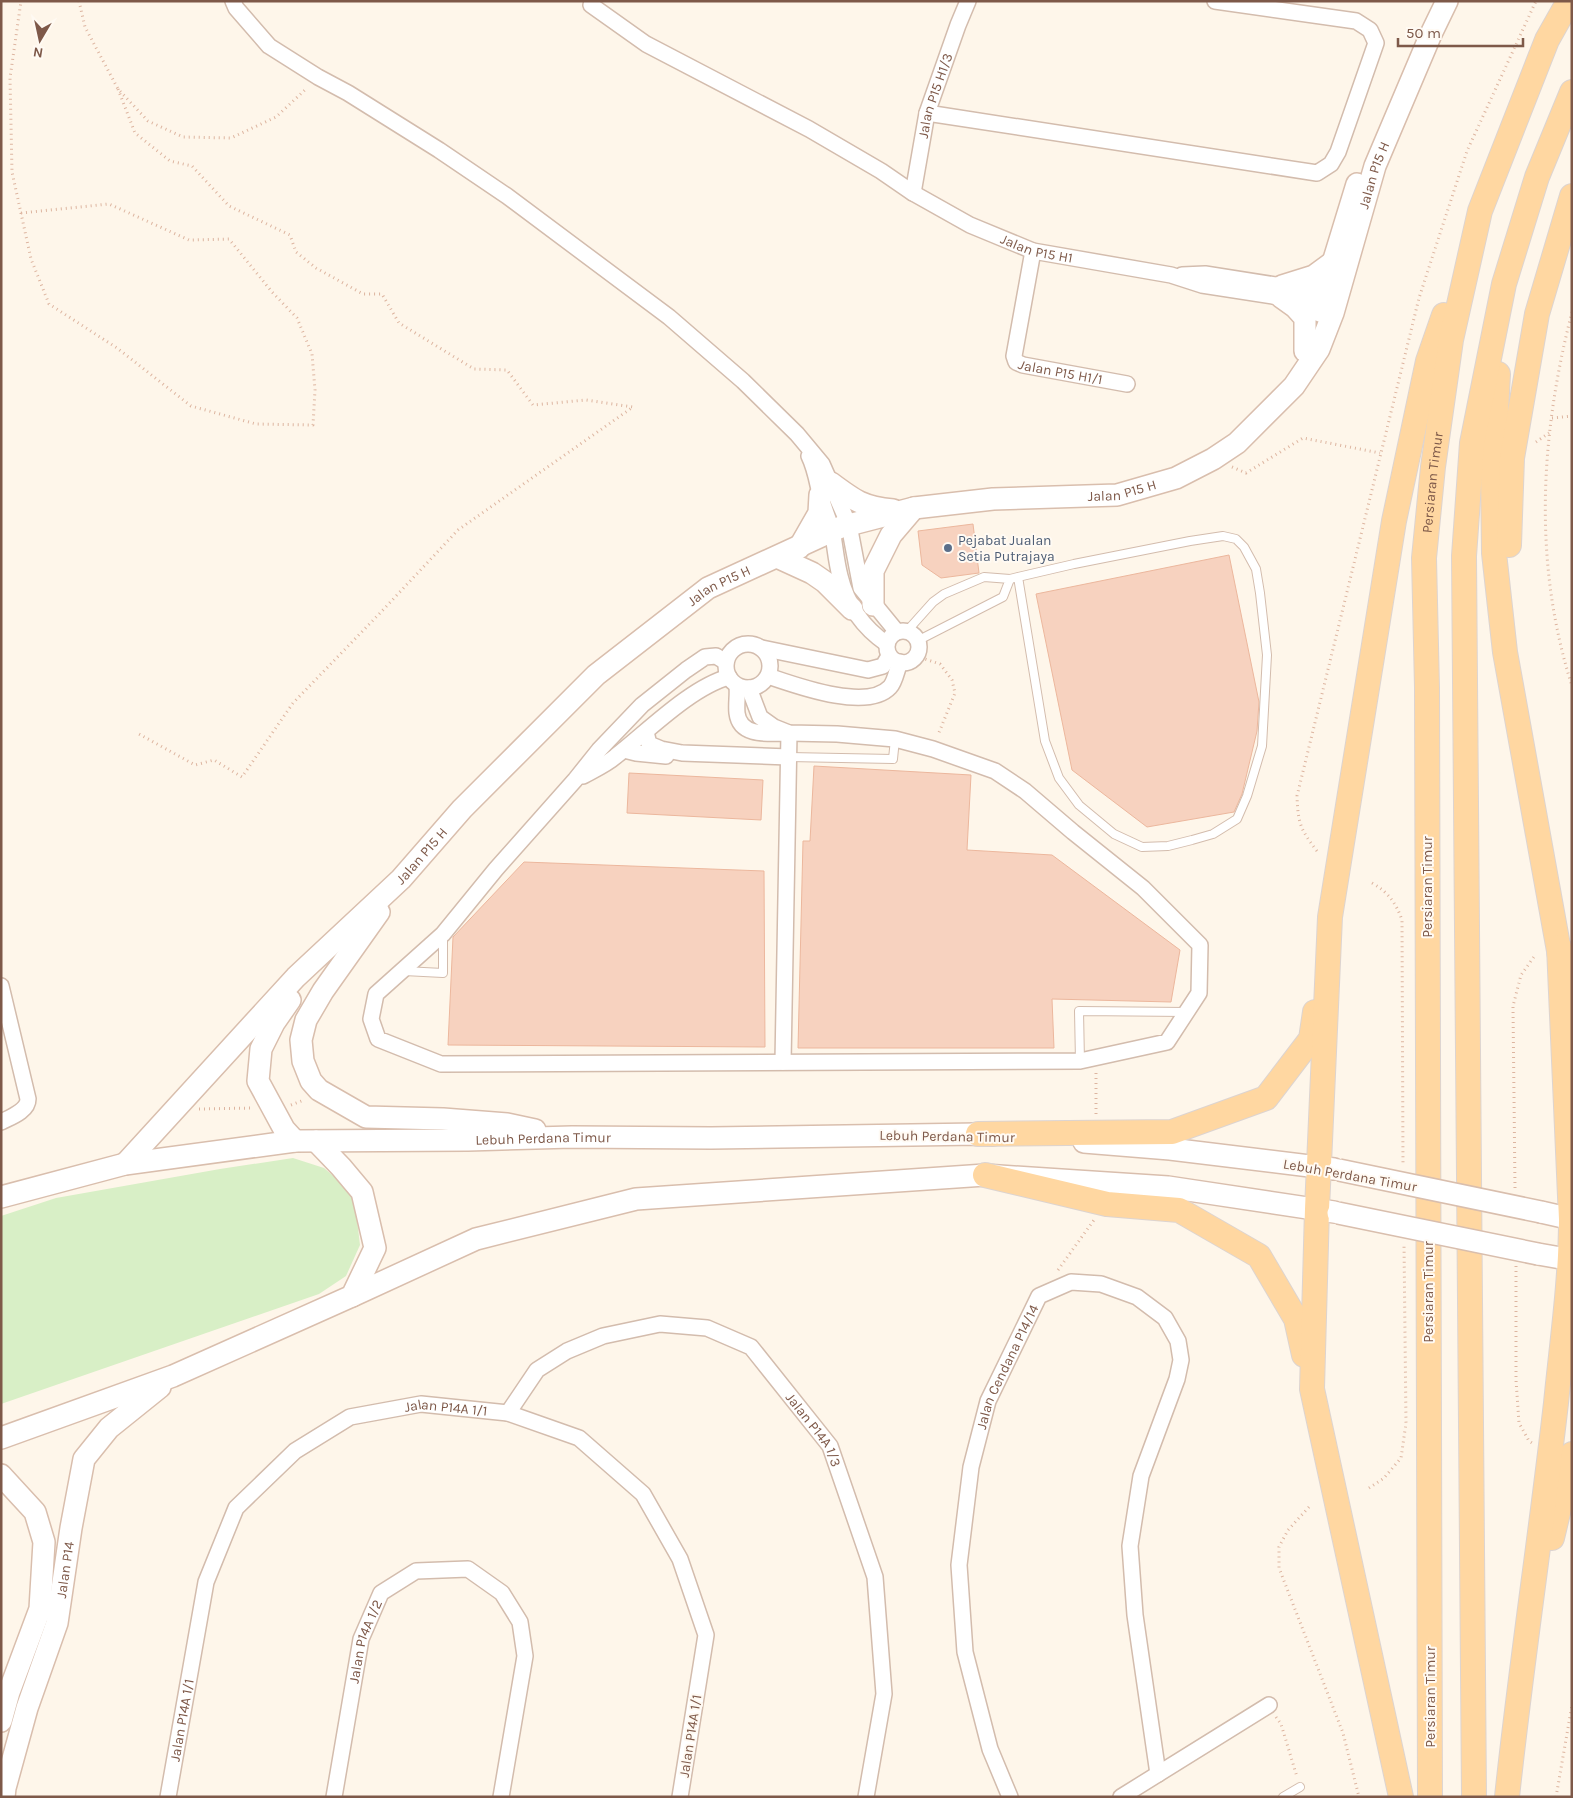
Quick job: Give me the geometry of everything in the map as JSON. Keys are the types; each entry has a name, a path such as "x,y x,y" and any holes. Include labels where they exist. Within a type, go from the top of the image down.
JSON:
{"main road":[{"name":"Jalan P15 H","path":"124,1164 296,977 401,878 462,809 596,675 708,588 840,528 909,510 993,499 1117,495 1176,478 1213,459 1238,443 1294,386 1320,349 1330,299 1333,262 1364,161 1431,1"},
{"name":"Jalan P15 H","path":"1238,443 1290,375 1310,341 1320,313 1330,299 1375,166 1447,1"},
{"name":"Persiaran Timur","path":"1430,1797 1427,708 1424,558 1433,467 1451,340 1480,211 1546,40 1569,1"},
{"path":"1474,1797 1464,556 1472,443 1504,284 1537,177 1572,92"},
{"path":"1505,652 1512,458 1537,314 1572,196"},
{"path":"978,1134 1172,1132 1266,1098 1311,1039 1394,521 1428,361 1480,211"},
{"path":"1305,351 1305,318 1281,292 1314,276 1333,262"},
{"path":"1504,284 1493,470 1494,553 1505,652 1559,947 1572,1040"},
{"path":"798,548 819,513 826,489 874,508 909,510"},
{"path":"777,557 812,573 862,607 873,571 891,535 909,510"},
{"path":"401,878 360,940 322,991 306,1020 301,1040 303,1061 311,1081 319,1090 366,1117 444,1119 506,1124 572,1137"},
{"path":"1312,1389 1328,1211 1330,917"},
{"path":"1507,1797 1519,1681 1549,1462 1572,1260 1572,1219 1559,947"},
{"name":"Jalan P15 H","path":"321,955 274,1023 261,1049 258,1081 284,1129 305,1141 341,1167 362,1192 375,1248 352,1296"},
{"name":"Lebuh Perdana Timur","path":"1,1197 124,1164 305,1141 978,1134 1170,1149 1329,1169 1572,1219"},
{"path":"1,1438 174,1376 476,1238 636,1199 985,1175 1168,1187 1328,1211 1572,1260"},
{"path":"985,1175 1107,1204 1179,1210 1259,1256 1296,1319 1401,1797"},
{"name":"Jalan P14","path":"4,1797 27,1708 57,1623 71,1528 84,1459 109,1428 174,1376"},
{"path":"1519,1681 1572,1454"},
{"name":"Jalan P14","path":"1,1475 35,1512 44,1542 40,1609 9,1692 1,1721"}],"street":[{"path":"233,1 236,8 269,46 440,150 585,253 684,330 743,381 797,434 826,489 860,588 862,607 857,617 872,634 902,646"},
{"name":"Jalan P15 H1/3","path":"913,193 927,113 968,1"},
{"path":"927,113 1316,173 1331,164 1338,152 1376,43 1370,30 1356,21 1215,1"},
{"name":"Jalan P15 H1","path":"591,5 646,44 809,128 881,171 913,193 970,225 1033,251 1171,275 1204,274 1281,292 1330,299"},
{"name":"Jalan P15 H1/1","path":"1033,251 1014,356 1016,362 1023,365 1127,384"},
{"path":"840,528 840,576 862,607 902,646"},
{"path":"789,733 774,727 760,717 738,684 726,672 726,662 733,649 740,645 755,645 868,670 883,666 902,646"},
{"path":"768,676 815,691 839,696 873,697 890,687 902,646"},
{"path":"575,780 614,758 696,692 718,680 756,687 763,683 768,676 770,661 762,648"},
{"path":"726,662 716,656 705,657 686,670 642,705 599,750 443,934 376,994 371,1019 378,1039 441,1064 1080,1061 1167,1042 1199,993 1200,945 1143,888 1025,791 995,771 933,749 895,739 837,734 762,733 747,730 740,724 737,712 738,684"},
{"path":"646,732 648,744 661,749 682,753 789,756"},
{"path":"783,1062 789,733"},
{"path":"624,750 663,756 682,753"},
{"path":"1,986 28,1104 25,1109 1,1122"},
{"name":"Jalan Cendana P14/14","path":"1010,1797 990,1749 965,1652 959,1565 971,1467 988,1401 1039,1296 1071,1282 1101,1284 1137,1297 1165,1318 1178,1341 1181,1360 1177,1379 1141,1476 1130,1546 1135,1615 1158,1774"},
{"name":"Jalan P14A 1/3","path":"508,1413 537,1370 567,1350 603,1336 660,1324 707,1328 751,1347 830,1446 875,1577 884,1694 866,1797"},
{"name":"Jalan P14A 1/1","path":"168,1797 206,1582 236,1508 295,1451 350,1417 421,1404 508,1413 579,1438 642,1494 680,1559 706,1634 680,1797"},
{"name":"Jalan P14A 1/2","path":"334,1797 361,1639 381,1593 416,1571 468,1569 502,1593 520,1622 525,1656 501,1797"},
{"path":"1121,1797 1269,1705"}],"lane":[{"path":"902,646 933,602 944,594 984,577 1014,578 1084,562 1223,536 1236,539 1244,547 1256,570 1267,655 1262,746 1248,796 1237,819 1213,834 1168,846 1142,847 1114,834 1079,805 1059,778 1045,741 1014,578"},
{"path":"902,646 1004,597 1014,578"},
{"path":"789,756 893,759 895,739"},
{"path":"403,971 443,973 443,934"},
{"path":"1080,1061 1079,1011 1186,1012"},
{"path":"1283,1797 1300,1787"}],"path":[{"path":"21,1 10,78 12,172 31,259 48,304 117,348 191,406 256,424 313,425 316,390 312,354 297,318 272,292 229,239 190,240 109,204 21,213"},
{"path":"78,1 85,27 118,89 135,133 170,161 192,166 229,206 290,235 296,252 316,268 363,294 382,294 399,324 474,370 507,370 533,405 586,400 633,407 458,530 293,703 242,777 214,760 195,765 139,734"},
{"path":"118,89 148,121 183,137 232,138 276,117 318,77"},
{"path":"1572,312 1560,357 1545,466 1546,550 1549,586 1564,663 1572,686"},
{"path":"1552,418 1572,416"},
{"path":"1213,459 1246,473 1303,438 1380,453"},
{"path":"902,646 940,664 952,680 954,693 933,749"},
{"path":"1096,1069 1096,1133"},
{"path":"285,1108 312,1097"},
{"path":"194,1109 259,1108"},
{"path":"1039,1296 1107,1204"},
{"path":"1310,1507 1288,1530 1279,1547 1279,1568 1343,1733 1358,1797"},
{"path":"1269,1705 1281,1724 1300,1787"},
{"path":"1556,1797 1572,1705"}],"green space":[{"path":"293,1158 324,1168 351,1191 360,1245 346,1276 319,1294 1,1404 1,1216 56,1198"}],"building":[{"name":"Pejabat Jualan Setia Putrajaya","path":"973,524 979,573 941,578 922,565 918,531"},
{"path":"1229,555 1259,702 1257,731 1242,794 1234,812 1147,827 1072,770 1036,594"},
{"path":"814,766 971,775 967,850 1052,855 1180,950 1171,1002 1052,999 1054,1048 798,1048 803,841 810,841"},
{"path":"629,773 763,780 761,820 627,813"},
{"path":"524,862 764,871 765,1047 448,1045 453,937"}],"place":[{"name":"Pejabat Jualan Setia Putrajaya","path":"948,548"}]}
